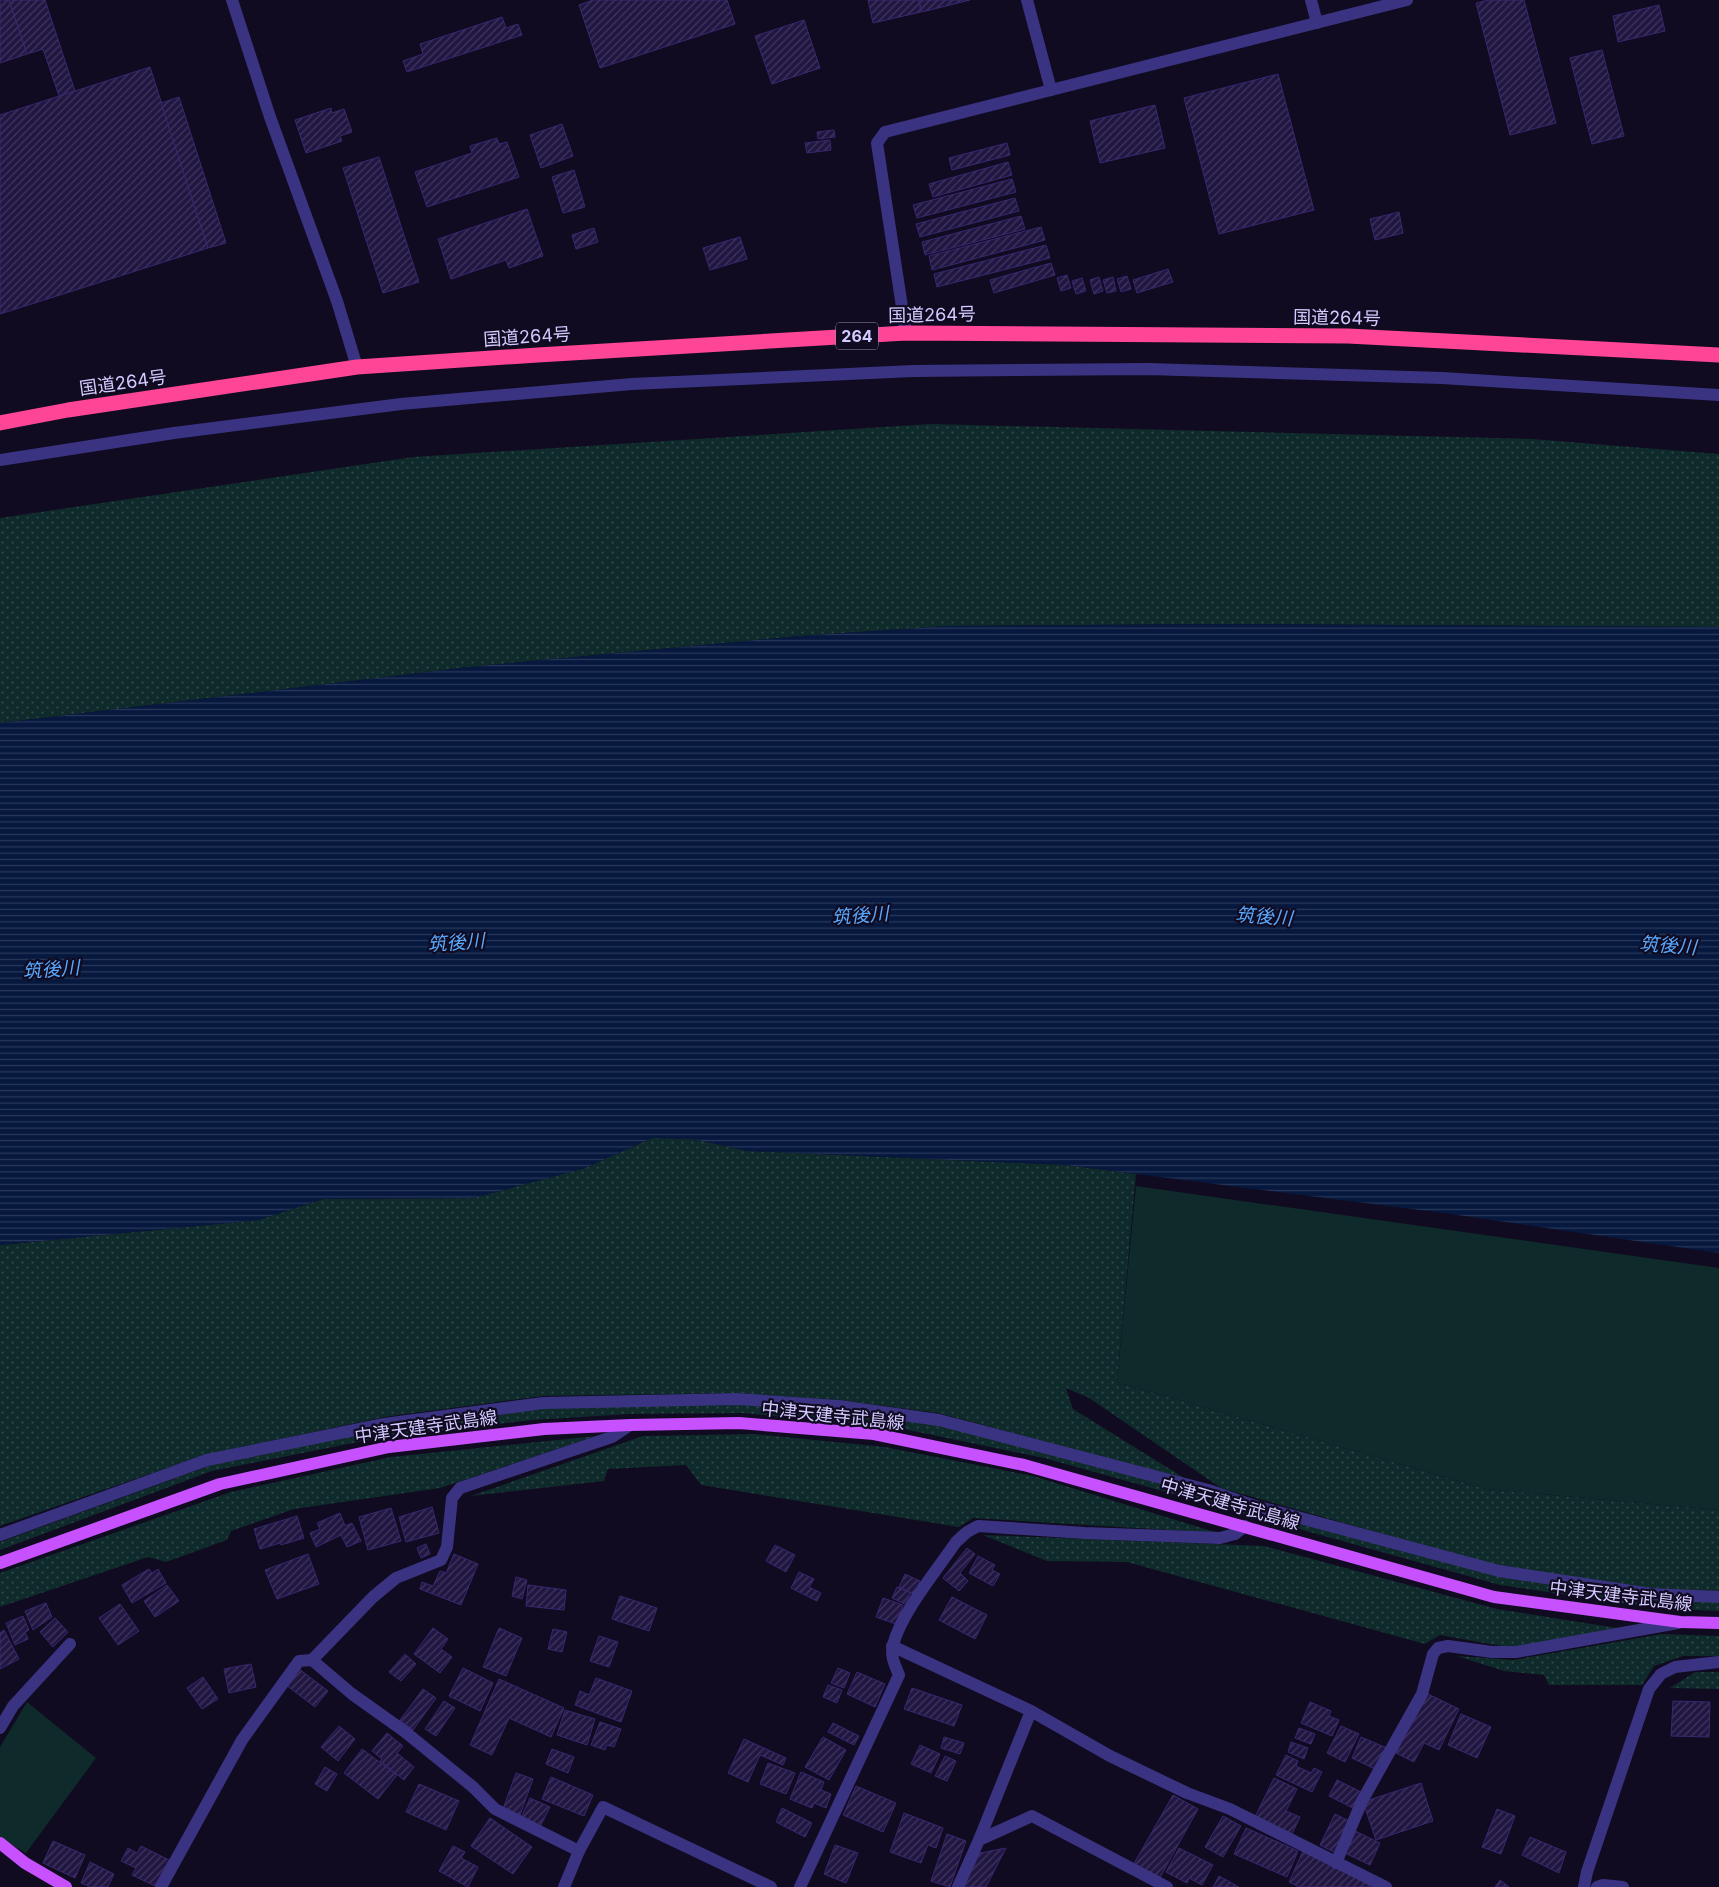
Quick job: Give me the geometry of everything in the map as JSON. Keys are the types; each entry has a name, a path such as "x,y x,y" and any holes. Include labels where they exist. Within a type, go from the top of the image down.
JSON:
{"highway":[{"name":"国道264号","path":"0,422 68,410 357,367 538,354 906,333 1348,336 1719,355"}],"main road":[{"name":"中津天建寺武島線","path":"0,1563 220,1484 388,1447 544,1429 740,1423 874,1434 1024,1464 1494,1597 1680,1622 1719,1623"},
{"path":"0,1844 25,1863 66,1887"}],"street":[{"path":"232,0 270,117 337,301 357,367"},
{"path":"1027,0 1051,90"},
{"path":"1311,0 1317,23"},
{"path":"906,333 878,143 885,132 1407,0"},
{"path":"0,460 174,433 400,404 632,384 913,371 1148,368 1442,378 1719,395"},
{"path":"0,1535 207,1460 384,1424 543,1403 737,1399 838,1406 939,1420 1208,1490 1252,1505 1498,1571 1652,1594 1719,1597"},
{"path":"161,1887 242,1740 299,1661 312,1660 373,1597 396,1578 441,1560 447,1548 452,1498 460,1488 612,1437 630,1425"},
{"path":"800,1887 899,1675 892,1660 892,1646 902,1620 956,1542 967,1532 978,1526 1085,1533 1220,1538 1235,1534 1245,1526"},
{"path":"1336,1863 1362,1801 1422,1694 1433,1654 1438,1648 1448,1646 1492,1652 1516,1652 1680,1622"},
{"path":"0,1728 13,1706 70,1644"},
{"path":"892,1646 1031,1711 1110,1756 1187,1793 1230,1809 1386,1887"},
{"path":"312,1660 352,1694 404,1731 473,1787 495,1809 580,1851"},
{"path":"1584,1887 1587,1872 1648,1689 1661,1674 1675,1667 1719,1662"},
{"path":"958,1887 1031,1711"},
{"path":"564,1887 603,1807 771,1887"},
{"path":"979,1840 1032,1816 1166,1887"},
{"path":"1597,1887 1603,1885 1623,1887"}],"green space":[{"path":"931,424 1532,439 1719,454 1719,627 1222,624 946,626 800,636 469,667 0,723 0,518 413,457"},
{"path":"652,1138 693,1139 748,1151 1066,1165 1136,1174 1117,1382 1486,1489 1719,1510 1719,1593 1650,1589 1499,1567 1221,1488 1089,1398 1066,1388 1073,1409 1186,1479 938,1413 840,1400 736,1393 543,1396 384,1417 204,1455 0,1526 0,1245 259,1220 323,1199 474,1198 585,1168"},
{"path":"1136,1186 1719,1268 1719,1510 1486,1489 1117,1382"},
{"path":"740,1404 841,1411 941,1425 1210,1495 1498,1575 1719,1602 1719,1611 1656,1608 1500,1585 1044,1458 894,1427 741,1413 630,1414 533,1420 383,1437 212,1471 0,1550 0,1542 212,1465 384,1429 545,1408"},
{"path":"754,1434 885,1447 1033,1476 1218,1533 973,1518 959,1527 701,1485 686,1465 608,1469 604,1481 471,1496 643,1436"},
{"path":"596,1436 440,1488 294,1509 231,1531 227,1540 166,1562 148,1557 0,1607 0,1573 231,1492 391,1457"},
{"path":"983,1535 1264,1546 1497,1609 1617,1628 1512,1648 1440,1635 1425,1644 1127,1562 1047,1561"},
{"path":"1662,1634 1719,1636 1719,1656 1683,1656 1654,1666 1642,1685 1549,1685 1544,1675 1504,1671 1457,1656 1513,1660"},
{"path":"1695,1672 1719,1672 1719,1689 1670,1688"},
{"path":"27,1702 96,1758 26,1853 0,1838 0,1747"}],"water":[{"name":"筑後川","path":"1222,624 1719,627 1719,1253 1444,1213 1066,1165 748,1151 693,1139 652,1138 585,1168 474,1198 323,1199 259,1220 0,1245 0,723 469,667 800,636 946,626"}],"building":[{"path":"0,0 9,0 27,54 0,63"},
{"path":"9,0 45,0 75,91 59,96 43,49 27,54"},
{"path":"593,0 727,0 735,24 600,68 579,5"},
{"path":"868,0 919,0 921,12 873,23"},
{"path":"919,0 970,0 922,12"},
{"path":"1489,0 1524,0 1556,123 1510,135 1476,3"},
{"path":"1659,5 1665,31 1618,42 1613,16"},
{"path":"502,17 506,28 518,24 522,35 407,72 403,61 423,54 420,44"},
{"path":"804,20 820,68 772,84 755,36"},
{"path":"1602,50 1624,136 1592,144 1570,58"},
{"path":"150,67 208,248 0,314 0,115"},
{"path":"1278,74 1314,210 1219,234 1184,98"},
{"path":"179,97 226,243 208,248 161,103"},
{"path":"1155,105 1165,148 1100,163 1090,121"},
{"path":"331,108 332,113 344,109 352,132 340,136 342,141 306,153 295,120"},
{"path":"562,124 573,156 541,168 530,135"},
{"path":"834,130 835,137 818,139 817,132"},
{"path":"497,138 499,144 507,142 519,177 427,207 415,172 472,153 470,146"},
{"path":"830,140 831,150 807,153 805,143"},
{"path":"1007,143 1010,155 952,170 949,158"},
{"path":"379,157 419,282 383,293 343,168"},
{"path":"1008,162 1012,175 933,197 929,184"},
{"path":"574,170 585,207 563,213 552,177"},
{"path":"1012,179 1016,192 917,218 913,205"},
{"path":"1015,198 1019,211 920,237 916,224"},
{"path":"527,209 543,256 509,268 506,260 451,279 438,239"},
{"path":"1399,212 1403,233 1375,240 1370,219"},
{"path":"1021,216 1025,229 925,255 922,242"},
{"path":"1041,227 1045,240 932,270 929,256"},
{"path":"594,228 598,242 576,249 572,235"},
{"path":"740,237 747,259 710,270 703,248"},
{"path":"1046,245 1050,258 937,287 934,274"},
{"path":"1051,263 1055,275 994,293 990,280"},
{"path":"1168,269 1173,282 1137,293 1133,280"},
{"path":"1067,275 1071,288 1061,291 1057,278"},
{"path":"1127,276 1131,289 1121,292 1117,279"},
{"path":"1099,277 1103,291 1094,294 1090,280"},
{"path":"1113,277 1116,291 1107,293 1103,280"},
{"path":"1082,278 1086,291 1076,294 1072,281"},
{"path":"432,1507 439,1533 406,1542 399,1517"},
{"path":"391,1508 401,1541 368,1550 359,1517"},
{"path":"340,1513 345,1526 352,1523 361,1541 347,1547 341,1535 316,1547 310,1533 320,1529 317,1523"},
{"path":"297,1516 304,1538 260,1549 254,1529"},
{"path":"426,1544 430,1554 421,1558 417,1548"},
{"path":"775,1545 795,1555 786,1572 766,1561"},
{"path":"967,1548 975,1554 960,1573 968,1581 959,1591 943,1578"},
{"path":"308,1554 319,1584 277,1599 265,1570"},
{"path":"454,1554 478,1564 461,1605 420,1589 422,1582 433,1586 440,1571 446,1573"},
{"path":"978,1556 995,1565 992,1570 1000,1574 993,1586 969,1573"},
{"path":"149,1569 152,1573 158,1569 166,1583 132,1603 122,1585"},
{"path":"799,1572 814,1579 809,1587 821,1593 817,1601 791,1588"},
{"path":"905,1574 920,1581 914,1594 899,1587"},
{"path":"516,1577 527,1580 522,1599 512,1596"},
{"path":"167,1585 179,1601 155,1617 144,1601"},
{"path":"528,1585 566,1590 564,1610 526,1606"},
{"path":"897,1587 911,1593 905,1604 892,1598"},
{"path":"620,1596 657,1608 649,1631 612,1619"},
{"path":"952,1597 987,1615 975,1639 939,1620"},
{"path":"883,1598 903,1605 896,1624 876,1617"},
{"path":"46,1603 52,1617 33,1630 25,1611"},
{"path":"120,1604 139,1631 118,1645 99,1618"},
{"path":"23,1616 29,1630 25,1632 28,1639 15,1645 6,1623"},
{"path":"55,1618 68,1632 53,1647 40,1632"},
{"path":"433,1628 448,1639 441,1649 452,1657 440,1673 414,1654"},
{"path":"499,1628 522,1638 506,1676 483,1667"},
{"path":"553,1629 567,1632 562,1652 548,1649"},
{"path":"4,1630 19,1659 0,1669 0,1633"},
{"path":"599,1636 618,1642 609,1667 590,1661"},
{"path":"405,1654 416,1664 401,1681 389,1672"},
{"path":"251,1664 256,1687 229,1693 224,1669"},
{"path":"463,1668 493,1683 480,1711 449,1696"},
{"path":"838,1668 850,1673 844,1688 831,1683"},
{"path":"299,1669 328,1691 315,1707 286,1685"},
{"path":"857,1672 885,1684 875,1707 847,1694"},
{"path":"203,1677 218,1699 202,1709 187,1688"},
{"path":"596,1678 632,1691 621,1722 575,1705 580,1691 589,1695"},
{"path":"499,1679 564,1708 551,1737 509,1718 492,1755 470,1745"},
{"path":"828,1685 842,1690 837,1703 823,1697"},
{"path":"912,1688 962,1705 954,1726 904,1709"},
{"path":"423,1689 436,1698 413,1730 400,1720"},
{"path":"1426,1693 1459,1709 1439,1750 1424,1743 1414,1762 1396,1753"},
{"path":"444,1701 455,1708 436,1736 425,1729"},
{"path":"1673,1701 1710,1702 1709,1737 1671,1736"},
{"path":"1310,1702 1331,1711 1329,1716 1339,1720 1332,1736 1301,1723"},
{"path":"565,1710 595,1719 587,1745 557,1735"},
{"path":"1461,1714 1491,1727 1477,1758 1448,1745"},
{"path":"600,1722 621,1729 614,1747 607,1745 605,1750 591,1745"},
{"path":"833,1723 859,1736 854,1745 828,1732"},
{"path":"339,1726 355,1739 338,1761 321,1747"},
{"path":"1341,1726 1359,1734 1345,1762 1327,1753"},
{"path":"1299,1728 1315,1734 1311,1744 1295,1738"},
{"path":"387,1733 403,1746 397,1753 414,1767 404,1780 380,1761 382,1759 372,1751"},
{"path":"823,1737 846,1750 829,1780 805,1767"},
{"path":"944,1737 964,1743 960,1754 941,1748"},
{"path":"1361,1737 1387,1748 1377,1770 1352,1758"},
{"path":"744,1739 786,1758 783,1765 760,1755 748,1782 728,1773"},
{"path":"1291,1742 1308,1748 1304,1759 1288,1752"},
{"path":"920,1745 940,1754 931,1773 911,1764"},
{"path":"362,1749 397,1775 378,1799 344,1773"},
{"path":"552,1749 574,1757 568,1773 546,1764"},
{"path":"1286,1755 1298,1761 1296,1766 1311,1773 1314,1768 1322,1772 1312,1792 1276,1775"},
{"path":"945,1756 956,1761 947,1781 935,1776"},
{"path":"768,1763 795,1773 786,1794 760,1784"},
{"path":"325,1767 337,1774 327,1791 315,1784"},
{"path":"801,1772 824,1782 821,1790 831,1794 826,1808 814,1803 812,1808 790,1799"},
{"path":"516,1773 533,1779 520,1815 503,1809"},
{"path":"551,1777 593,1795 584,1816 542,1799"},
{"path":"1274,1778 1297,1789 1286,1811 1300,1817 1290,1838 1253,1821"},
{"path":"1337,1780 1363,1793 1355,1809 1329,1796"},
{"path":"1421,1783 1433,1821 1376,1840 1363,1802"},
{"path":"419,1784 459,1801 446,1830 406,1812"},
{"path":"856,1786 896,1803 883,1832 843,1815"},
{"path":"1173,1795 1198,1809 1158,1881 1132,1867"},
{"path":"530,1798 550,1807 538,1831 519,1822"},
{"path":"782,1808 812,1823 805,1837 776,1822"},
{"path":"1497,1809 1515,1816 1501,1854 1482,1847"},
{"path":"904,1813 943,1828 936,1848 928,1845 921,1863 890,1852"},
{"path":"1335,1814 1351,1822 1336,1853 1320,1845"},
{"path":"1223,1816 1241,1826 1223,1857 1205,1847"},
{"path":"490,1818 532,1847 513,1874 471,1846"},
{"path":"1246,1828 1298,1851 1287,1877 1234,1854"},
{"path":"1355,1831 1380,1843 1370,1865 1345,1853"},
{"path":"947,1834 966,1841 950,1887 931,1881"},
{"path":"1530,1837 1566,1852 1559,1873 1522,1855"},
{"path":"53,1841 85,1855 75,1878 43,1863"},
{"path":"835,1845 858,1853 846,1883 824,1874"},
{"path":"141,1846 169,1860 155,1886 132,1875 136,1868 121,1861 128,1848 137,1853"},
{"path":"453,1846 465,1852 461,1858 478,1867 468,1887 439,1871"},
{"path":"1006,1848 986,1887 963,1887 980,1853"},
{"path":"1179,1848 1213,1865 1202,1885 1189,1878 1187,1883 1166,1872"},
{"path":"1303,1851 1381,1887 1299,1887 1289,1882"},
{"path":"90,1862 114,1874 108,1887 90,1887 81,1883"},
{"path":"1219,1876 1239,1887 1213,1887"},
{"path":"1500,1880 1509,1887 1495,1887"}]}
